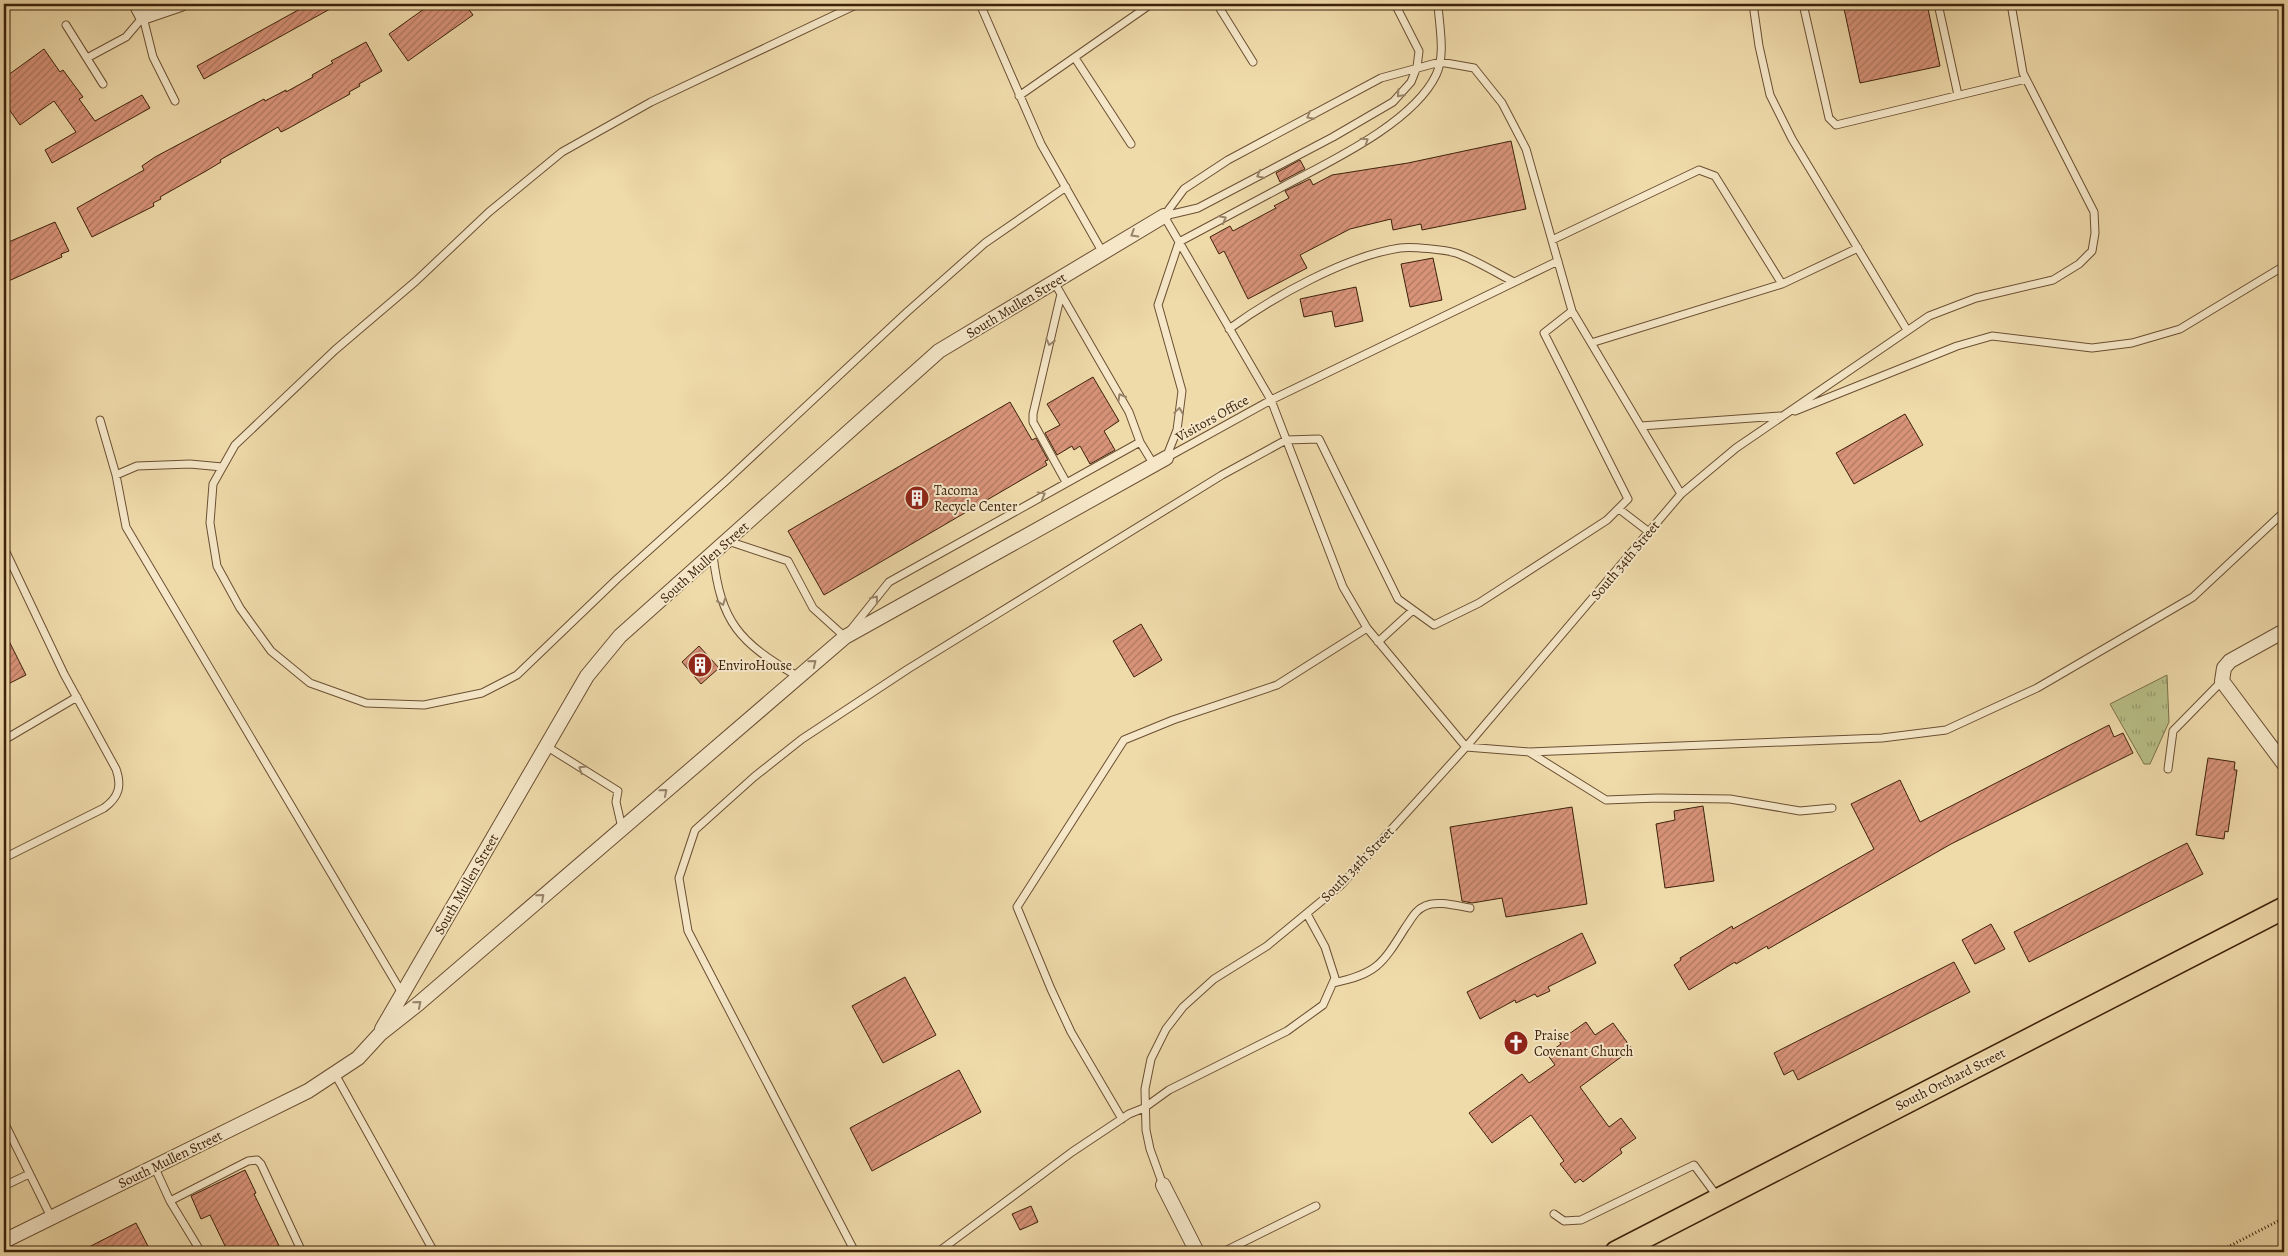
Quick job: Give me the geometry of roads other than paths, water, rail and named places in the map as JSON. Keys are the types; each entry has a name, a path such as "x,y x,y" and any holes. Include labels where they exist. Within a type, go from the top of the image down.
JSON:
{"main road":[{"name":"South Orchard Street","path":"1616,1252 2284,908"}],"street":[{"path":"136,4 143,17 181,4"},
{"name":"South Mullen Street","path":"380,1034 587,676 620,636 713,555 939,351 1164,216"},
{"name":"South Mullen Street","path":"4,1241 308,1091 335,1074 358,1058 380,1034 418,1004 797,676 845,637 1160,461"},
{"path":"2283,633 2230,661 2224,668 2222,681 2284,764"},
{"name":"South 34th Street","path":"1163,1185 1197,1252"}],"lane":[{"path":"858,4 651,102 562,152 489,212 416,280 335,350 236,445 213,484 210,523 217,566 240,608 271,651 310,683 366,703 424,705 482,694 517,675 617,578 726,481 907,312 985,243 1066,187"},
{"path":"980,4 1018,96 1041,144 1103,253"},
{"path":"1018,96 1151,4"},
{"path":"1217,4 1253,62"},
{"path":"1054,282 1129,412 1140,442 1160,461 1177,430 1182,391 1158,305 1180,242 1338,157 1389,125 1418,101 1437,74 1440,62 1438,4"},
{"path":"1753,4 1759,46 1770,95 1792,139 1907,330"},
{"path":"1803,4 1829,118 1836,125 2026,79"},
{"path":"1938,4 1958,96"},
{"path":"1781,416 1929,316 1976,298 2054,280 2079,264 2092,252 2095,233 2094,212 2023,73 2011,4"},
{"path":"1164,216 1198,208 1333,137 1393,102 1411,82 1418,67 1419,51 1397,5"},
{"path":"87,58 126,37 143,17"},
{"path":"143,17 153,56 175,101"},
{"path":"66,25 104,84"},
{"path":"1075,58 1131,144"},
{"path":"1164,216 1184,189 1228,160 1382,78 1440,62 1474,68 1502,103 1526,149 1572,311 1681,494"},
{"path":"1552,240 1699,170 1715,176 1782,284"},
{"path":"1164,216 1271,400 1343,587 1367,628 1466,747 1529,752 1882,738 1946,730 2037,688 2193,597 2284,512"},
{"path":"1229,329 1260,306 1290,290 1356,260 1401,248 1456,253 1514,282"},
{"path":"1591,343 1782,284 1858,248"},
{"name":"Visitors Office","path":"1160,461 1271,400 1558,260"},
{"path":"1641,426 1781,416 1957,346 1992,336 2092,348 2132,343 2180,329 2284,266"},
{"path":"1061,294 1033,414 1033,422 1066,482"},
{"path":"855,1252 688,931 679,878 696,830 754,777 818,728 908,669 1222,475 1286,440 1319,439 1398,600 1434,625 1478,603 1608,520 1628,499 1544,333 1572,311"},
{"name":"South 34th Street","path":"1163,1185 1150,1149 1144,1108 1151,1059 1166,1030 1183,1007 1214,979 1267,946 1341,885 1466,747 1681,494 1736,448 1781,416"},
{"path":"100,420 116,475 126,527 402,993"},
{"path":"728,541 788,561 813,608 845,637 889,582 1140,442"},
{"path":"116,475 137,466 190,464 222,468"},
{"path":"1619,509 1649,532"},
{"path":"4,548 77,697 116,769 120,784 116,796 95,814 4,858"},
{"path":"713,555 716,588 733,626 745,641 761,654 797,676"},
{"path":"1378,642 1413,610"},
{"path":"1122,1118 1071,1032 1017,907 1124,740 1173,720 1277,685 1367,628"},
{"path":"2168,769 2173,731 2222,681"},
{"path":"4,740 77,697"},
{"path":"546,746 618,791 616,802 622,828"},
{"path":"1529,752 1606,800 1658,798 1730,799 1800,811 1832,808"},
{"path":"1333,983 1361,977 1372,971 1387,957 1416,912 1426,905 1439,903 1470,908"},
{"path":"938,1252 1072,1152 1122,1118 1144,1108 1169,1090 1287,1031 1323,1005 1336,978 1325,947 1307,914"},
{"path":"335,1074 434,1252"},
{"path":"4,1122 51,1218"},
{"path":"170,1201 248,1161 256,1160 261,1164 302,1252"},
{"path":"1554,1214 1564,1221 1581,1220 1694,1165 1719,1199"},
{"path":"153,1166 170,1201 201,1252"},
{"path":"4,1186 29,1174"},
{"path":"1222,1252 1316,1206"}],"place":[{"name":"Tacoma Recycle Center","path":"917,498"},
{"name":"EnviroHouse","path":"700,665"},
{"name":"Praise Covenant Church","path":"1516,1043"}]}
